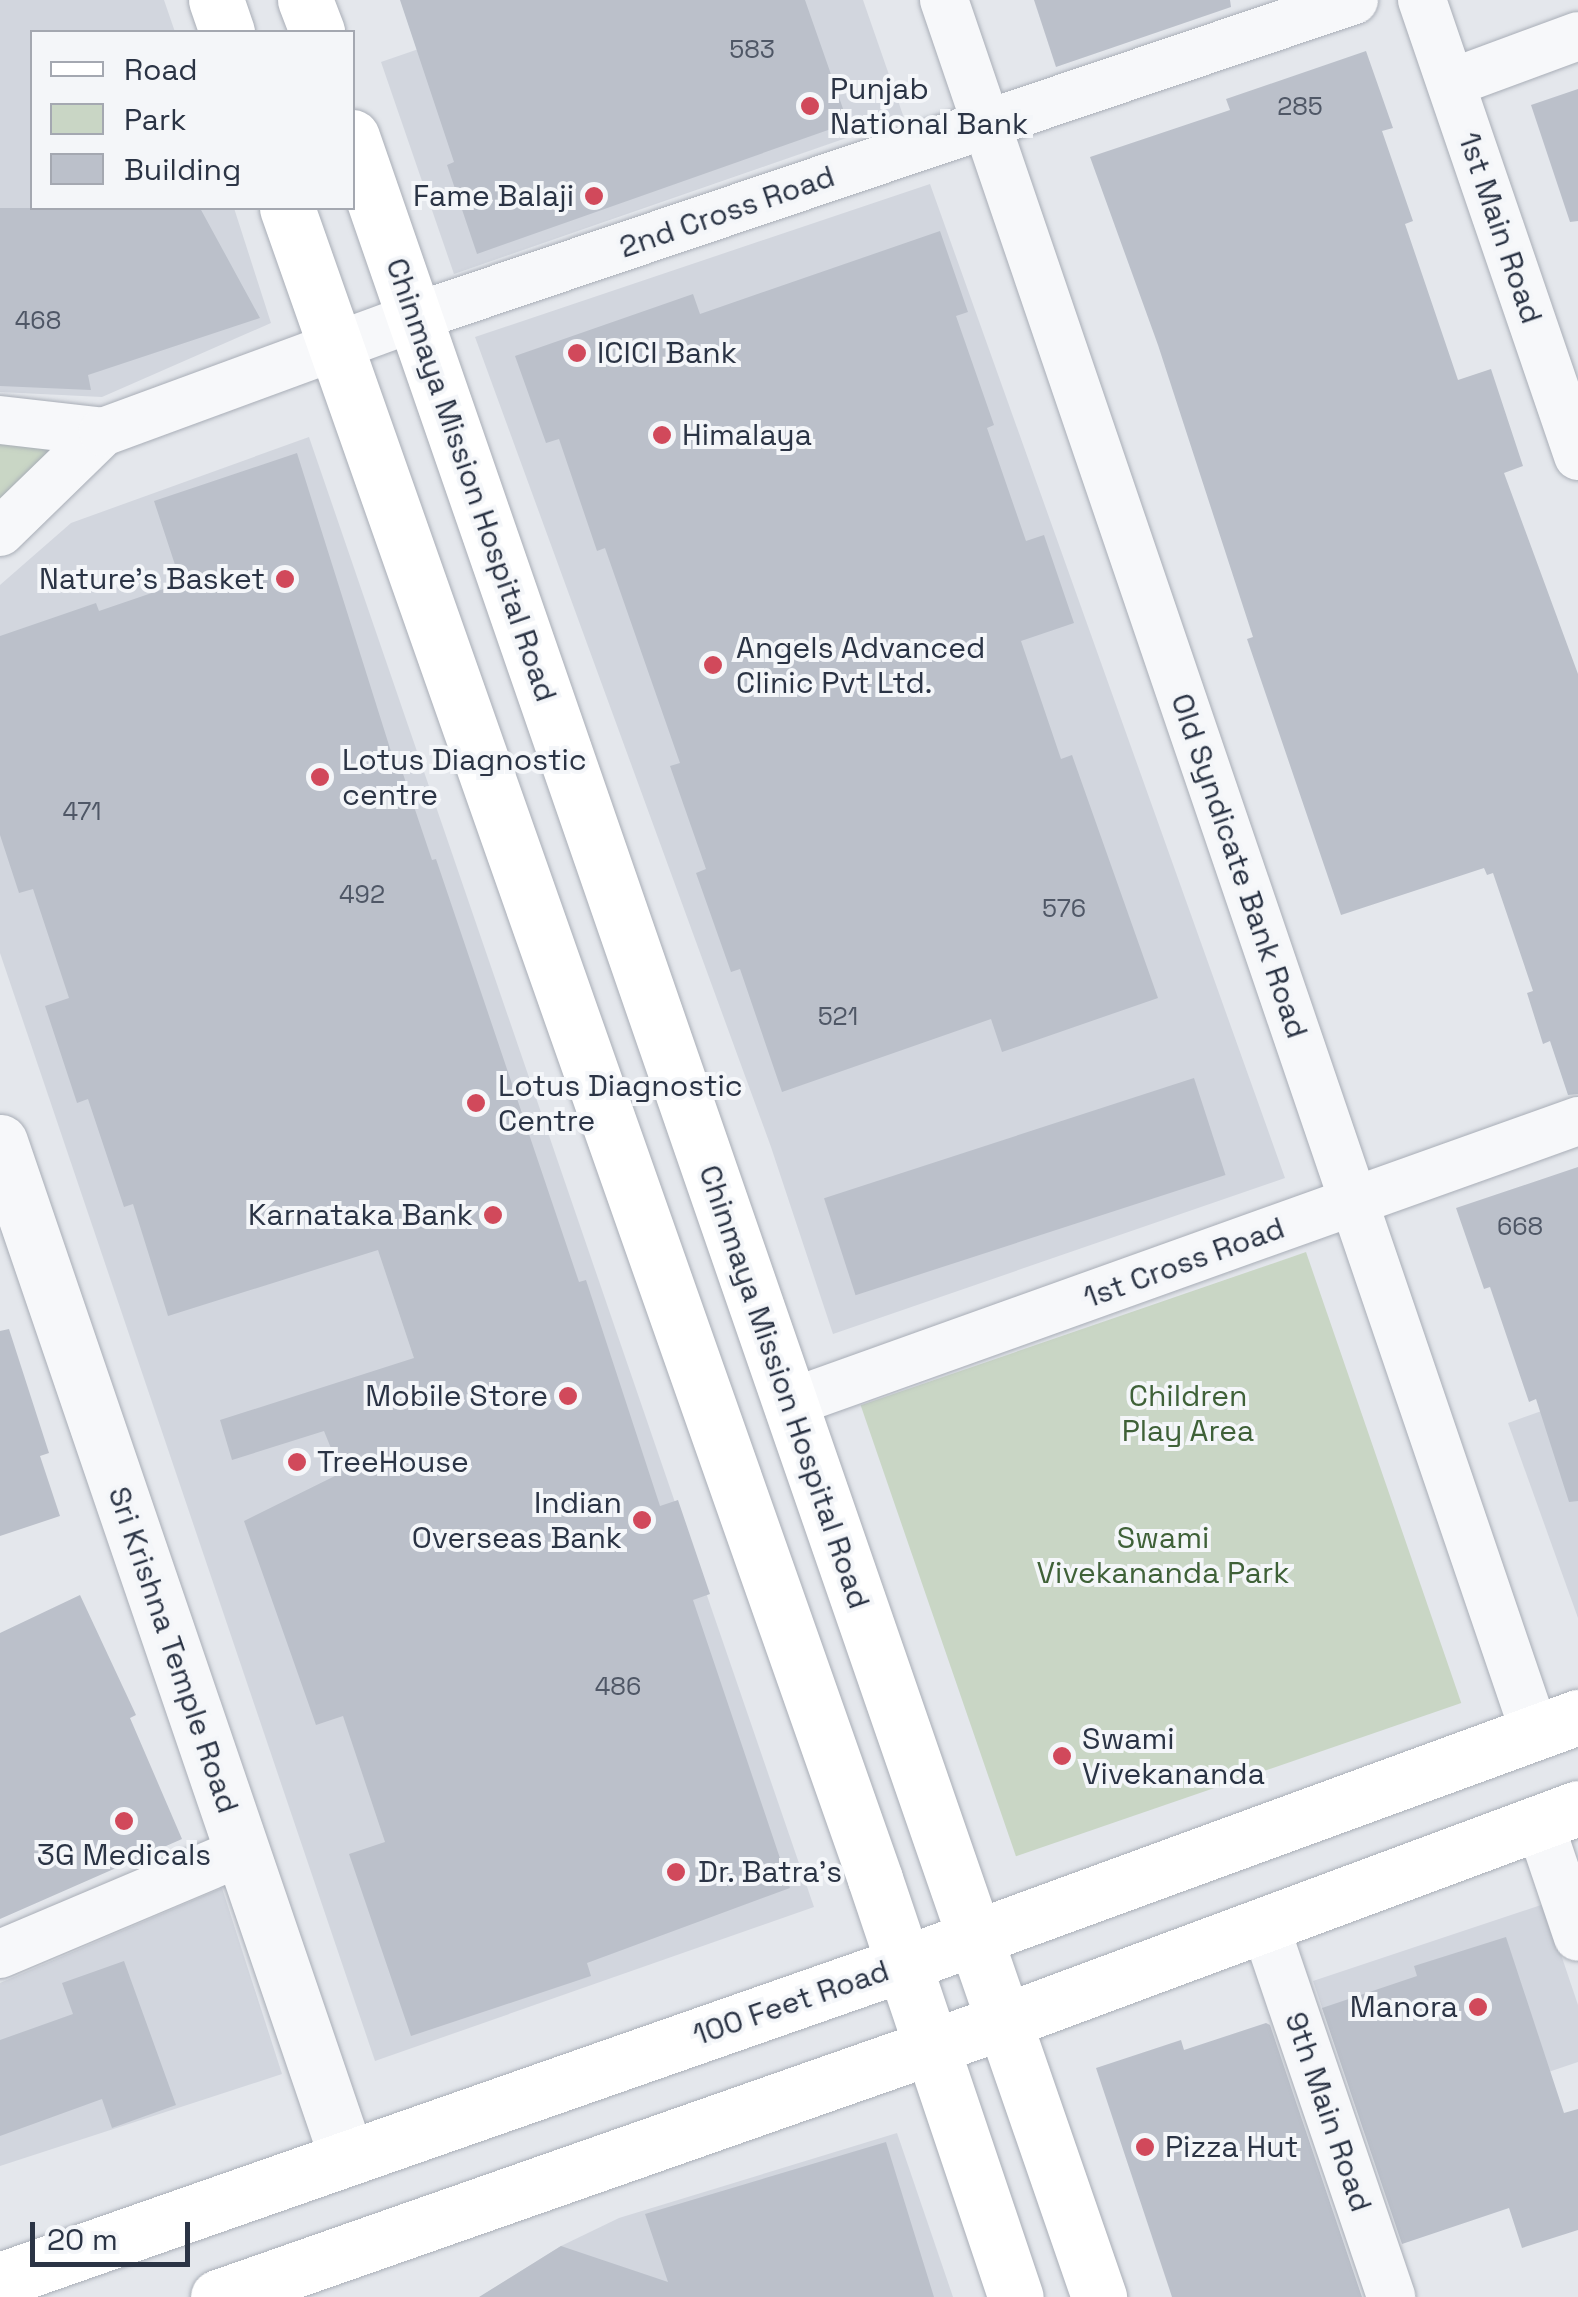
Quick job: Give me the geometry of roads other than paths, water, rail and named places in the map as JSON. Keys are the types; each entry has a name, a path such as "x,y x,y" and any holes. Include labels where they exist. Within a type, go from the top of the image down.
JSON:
{"main road":[{"path":"216,0 226,30"},
{"path":"306,0 316,30"},
{"name":"Chinmaya Mission Hospital Road","path":"355,145 1099,2297"},
{"path":"288,210 903,1964 1016,2297"},
{"name":"100 Feet Road","path":"0,2280 974,1939 1556,1725"},
{"path":"218,2297 1002,2022 1558,1815"}],"street":[{"name":"Old Syndicate Bank Road","path":"944,0 1354,1203 1556,1725"},
{"name":"2nd Cross Road","path":"0,532 103,432 415,317 1354,0"},
{"name":"1st Main Road","path":"1422,0 1578,456"},
{"path":"1450,83 1578,36"},
{"name":"2nd Cross Road","path":"0,420 103,432"},
{"name":"1st Cross Road","path":"790,1403 1578,1121"},
{"name":"Sri Krishna Temple Road","path":"0,1142 347,2158"},
{"path":"1558,1815 1578,1938"},
{"path":"0,1954 242,1852"},
{"name":"9th Main Road","path":"1266,1926 1391,2297"}],"place":[{"name":"Punjab National Bank","path":"810,106"},
{"name":"Fame Balaji","path":"594,196"},
{"name":"ICICI Bank","path":"577,353"},
{"name":"Himalaya","path":"662,435"},
{"name":"Nature's Basket","path":"285,579"},
{"name":"Angels Advanced Clinic Pvt Ltd.","path":"713,665"},
{"name":"Lotus Diagnostic centre","path":"320,777"},
{"name":"Lotus Diagnostic Centre","path":"476,1103"},
{"name":"Karnataka Bank","path":"493,1215"},
{"name":"Mobile Store","path":"568,1396"},
{"name":"TreeHouse","path":"297,1462"},
{"name":"Indian Overseas Bank","path":"642,1520"},
{"name":"Swami Vivekananda","path":"1062,1756"},
{"name":"3G Medicals","path":"124,1821"},
{"name":"Dr. Batra's","path":"676,1872"},
{"name":"Manora","path":"1478,2007"},
{"name":"Pizza Hut","path":"1145,2147"}],"park label":[{"name":"Children Play Area","path":"1188,1413"},
{"name":"Swami Vivekananda Park","path":"1163,1555"}]}
